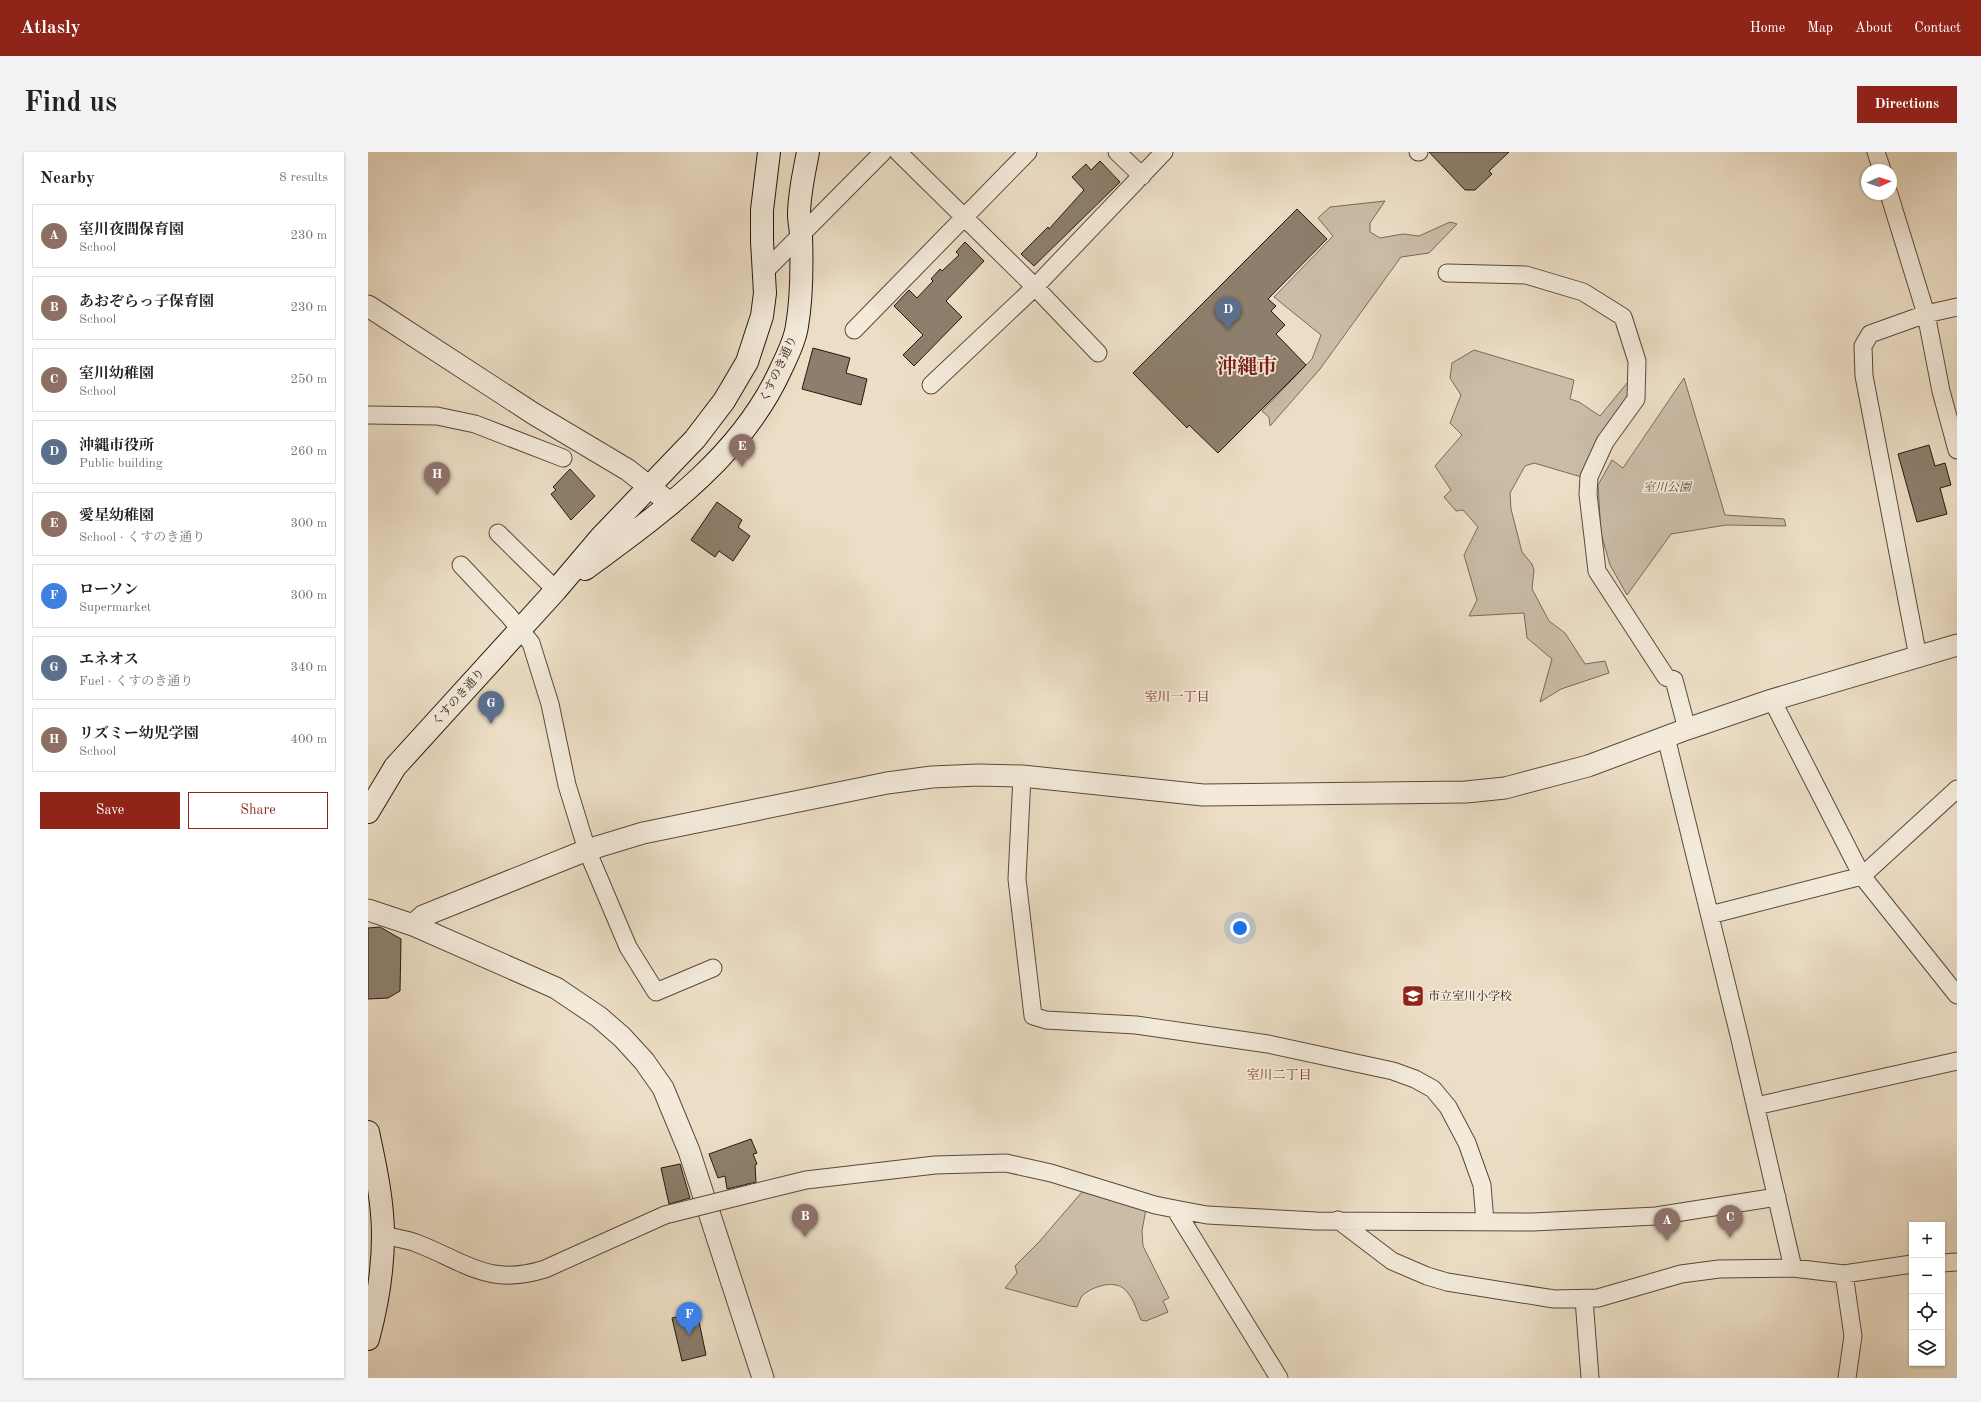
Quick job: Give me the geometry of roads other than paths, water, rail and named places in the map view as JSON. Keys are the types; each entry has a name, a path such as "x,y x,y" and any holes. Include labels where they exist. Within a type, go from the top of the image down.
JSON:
{"main road":[{"name":"くすのき通り","path":"368,812 395,767 556,590 601,537 695,439 724,402 747,362 762,316 765,292 765,271 762,241 762,210 769,152"},
{"name":"くすのき通り","path":"556,590 671,504 720,459 735,443 755,417 773,387 788,354 797,328 801,296 801,234 799,215 802,180 808,152"},
{"path":"368,1132 380,1197 383,1235 379,1284 368,1338"}],"street":[{"path":"765,271 883,152"},
{"path":"898,152 1035,287 1098,353"},
{"path":"854,330 1028,152"},
{"path":"1117,152 1142,176"},
{"path":"931,385 1035,287 1164,152"},
{"path":"1876,152 1880,164"},
{"path":"1891,200 1926,314 1941,391 1957,450"},
{"path":"1447,273 1526,275 1583,292 1623,317 1637,361 1636,399 1605,442 1589,477 1588,494 1597,571 1666,677 1674,680 1687,729"},
{"path":"368,306 454,363 628,470 651,486 671,504"},
{"path":"1918,657 1864,376 1863,346 1870,334 1926,314 1957,306"},
{"path":"368,415 437,416 475,424 563,458"},
{"path":"498,533 556,590"},
{"path":"461,565 520,628 531,643 550,704 567,786 587,850 628,947 656,992 713,968"},
{"path":"413,925 423,916 587,850 643,833 887,783 956,776 1022,776 1203,795 1466,792 1505,788 1588,766 1687,729 1772,700 1957,645"},
{"path":"1772,700 1862,876 1957,995"},
{"path":"1666,737 1756,1106 1793,1268"},
{"path":"1022,776 1017,879 1033,1016 1046,1020 1136,1025 1268,1044 1393,1071 1415,1079 1433,1089 1448,1107 1467,1143 1482,1185 1485,1222"},
{"path":"1710,915 1862,876 1957,789"},
{"path":"368,910 413,925 514,968 556,988 599,1017 622,1037 644,1061 663,1088 689,1151 763,1378"},
{"path":"1756,1106 1957,1061"},
{"path":"383,1235 415,1242 480,1271 505,1276 525,1275 545,1268 666,1215 806,1180 935,1165 1006,1163 1051,1173 1175,1210 1207,1215 1316,1221 1533,1222 1656,1216 1776,1197"},
{"path":"1175,1210 1280,1378"},
{"path":"1338,1220 1392,1261 1427,1276 1447,1282 1554,1299 1598,1298 1681,1274 1719,1269 1793,1268 1844,1274 1909,1264"},
{"path":"1945,1263 1957,1262"},
{"path":"1844,1274 1853,1336 1847,1378"},
{"path":"1584,1299 1590,1378"}],"place":[{"name":"沖縄市役所","path":"1228,330"},
{"name":"愛星幼稚園","path":"742,467"},
{"name":"リズミー幼児学園","path":"437,495"},
{"name":"エネオス","path":"491,724"},
{"name":"市立室川小学校","path":"1413,996"},
{"name":"あおぞらっ子保育園","path":"805,1237"},
{"name":"室川幼稚園","path":"1730,1238"},
{"name":"室川夜間保育園","path":"1667,1241"},
{"name":"ローソン","path":"689,1335"}],"district":[{"name":"沖縄市","path":"1247,366"},
{"name":"室川一丁目","path":"1177,696"},
{"name":"室川二丁目","path":"1279,1074"}],"park label":[{"name":"室川公園","path":"1667,487"}]}
